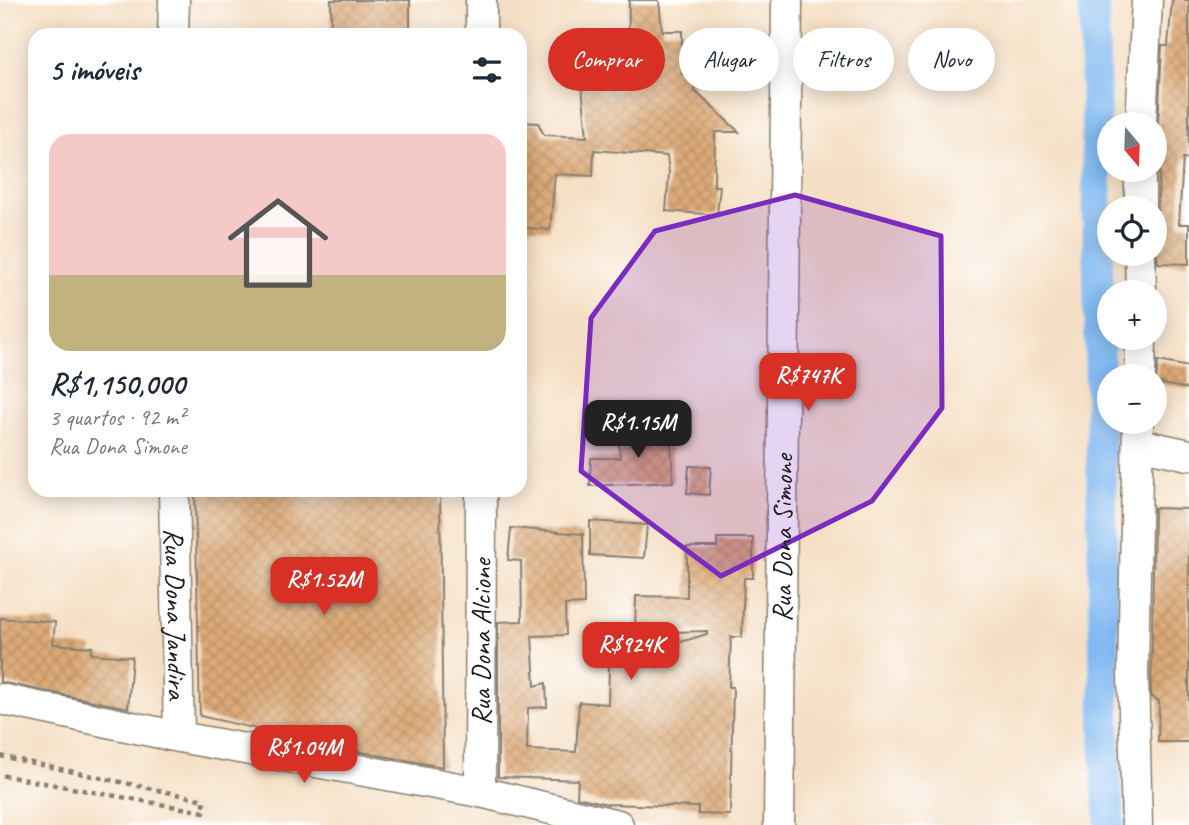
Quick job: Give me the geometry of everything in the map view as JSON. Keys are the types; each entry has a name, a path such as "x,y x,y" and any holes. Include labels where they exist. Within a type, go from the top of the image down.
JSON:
{"street":[{"path":"173,28 174,0"},
{"path":"481,0 481,28"},
{"name":"Rua Dona Simone","path":"779,825 787,0"},
{"path":"1142,112 1146,0"},
{"path":"1137,825 1133,674 1138,434"},
{"path":"1140,434 1189,455"},
{"name":"Rua Dona Jandira","path":"174,497 178,737"},
{"name":"Rua Dona Alcione","path":"480,792 481,497"},
{"path":"0,699 178,737 480,792 618,825"}],"path":[{"path":"0,756 204,800 204,812 0,775"}],"highlighted area":[{"path":"795,195 941,236 942,408 872,501 721,576 581,471 591,318 655,231"}],"building":[{"path":"331,0 410,0 410,28 331,28"},
{"path":"629,0 659,0 662,28 629,28"},
{"path":"1172,0 1189,0 1189,159 1183,158 1179,224 1189,224 1189,264 1167,263 1167,196 1158,196 1159,182 1167,182 1167,112 1159,112 1162,46 1168,46"},
{"path":"665,31 679,31 679,91 695,91 739,132 715,132 714,186 720,186 717,215 666,211 669,173 667,156 594,150 593,176 555,174 550,230 527,228 527,122 538,123 544,135 587,137 582,91 665,91"},
{"path":"1158,361 1189,367 1189,389 1167,385 1167,364 1158,364"},
{"path":"670,420 673,482 590,486 591,458 620,458 619,442 648,441 647,422"},
{"path":"689,466 711,467 709,495 687,493"},
{"path":"195,497 440,497 443,767 350,750 200,716"},
{"path":"1154,508 1189,509 1189,742 1158,742 1159,701 1151,697"},
{"path":"590,521 647,525 644,558 590,555"},
{"path":"511,528 583,534 584,604 565,605 566,635 532,636 535,686 546,683 547,707 528,708 527,750 576,752 579,702 608,704 609,664 707,634 707,631 635,633 636,596 687,597 687,547 717,547 717,538 753,538 753,578 744,578 742,637 731,637 729,687 733,687 730,815 698,814 698,807 607,804 577,797 578,780 498,777 498,622 522,621 521,561 508,560"},
{"path":"0,618 55,622 53,644 92,647 91,654 132,657 128,708 0,682"}],"waterway":[{"path":"1094,0 1106,777 1110,825"}]}
